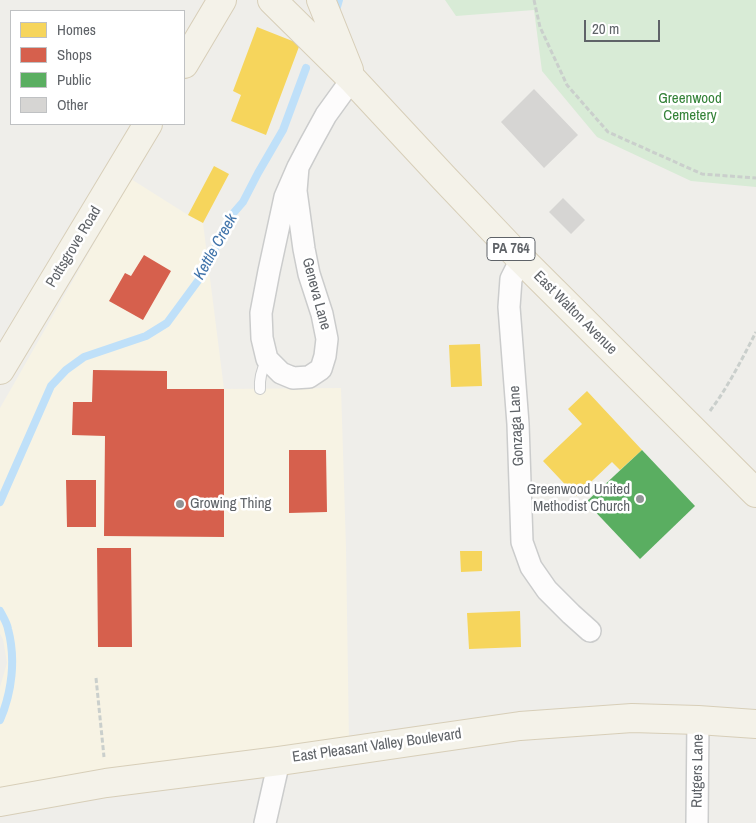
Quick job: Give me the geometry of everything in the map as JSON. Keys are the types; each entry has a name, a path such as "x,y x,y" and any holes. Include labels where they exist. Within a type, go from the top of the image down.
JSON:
{"main road":[{"path":"185,62 222,0"},
{"name":"East Walton Avenue","path":"272,0 352,79 521,259 756,493"},
{"path":"321,0 352,79"},
{"name":"Pottsgrove Road","path":"0,370 147,125"},
{"name":"East Pleasant Valley Boulevard","path":"0,802 106,783 279,761 520,726 632,718 756,724"}],"street":[{"name":"Geneva Lane","path":"298,167 296,191 304,249 309,274 328,339 321,369 309,377 293,378 281,374 267,359 262,338 262,313 269,271 285,197 298,167 326,115 352,79"},
{"name":"Gonzaga Lane","path":"521,259 511,279 509,307 518,424 522,542 531,567 547,590 590,631"},
{"name":"Rutgers Lane","path":"697,823 698,720"},
{"path":"265,823 279,761"}],"lane":[{"path":"260,389 259,380 267,359"}],"path":[{"path":"534,0 540,27 567,85 608,132 702,174 756,178"},
{"path":"694,431 719,399 756,332"},
{"path":"96,678 106,783"}],"shaded area":[{"path":"131,179 203,223 224,389 341,388 349,743 0,798 0,687 7,663 3,639 0,634 0,408"}],"green space":[{"name":"Greenwood Cemetery","path":"445,0 756,0 756,187 691,181 597,137 542,71 534,10 456,16"}],"building: Homes":[{"path":"257,27 300,44 266,135 231,121 241,95 233,91"},
{"path":"214,166 229,174 203,223 188,215"},
{"path":"480,344 482,386 451,387 449,345"},
{"path":"587,391 642,450 620,470 612,462 576,496 543,461 582,424 568,409"},
{"path":"460,551 482,551 482,571 461,572"},
{"path":"520,611 521,647 469,649 467,613"}],"building: Shops":[{"path":"144,255 171,271 143,320 109,301 125,273 131,276"},
{"path":"93,370 167,371 167,389 224,389 224,537 104,536 105,436 72,435 73,402 92,402"},
{"path":"289,450 326,450 327,512 289,513"},
{"path":"66,480 96,480 96,527 67,527"},
{"path":"97,548 131,548 132,647 98,647"}],"building: Public":[{"path":"642,450 695,506 640,559 586,502"}],"building: Other":[{"path":"534,89 578,135 544,168 501,122"},
{"path":"563,198 585,220 571,234 549,212"}],"waterway":[{"name":"Kettle Creek","path":"337,7 339,0"},
{"name":"Kettle Creek","path":"0,502 51,386 66,370 84,357 146,336 167,323 203,274 230,217 243,202 283,130 306,68"},
{"name":"Kettle Creek","path":"0,611 5,620 12,652 10,687 0,720"}],"place":[{"name":"Greenwood United Methodist Church","path":"640,499"},
{"name":"Growing Thing","path":"180,504"}]}
